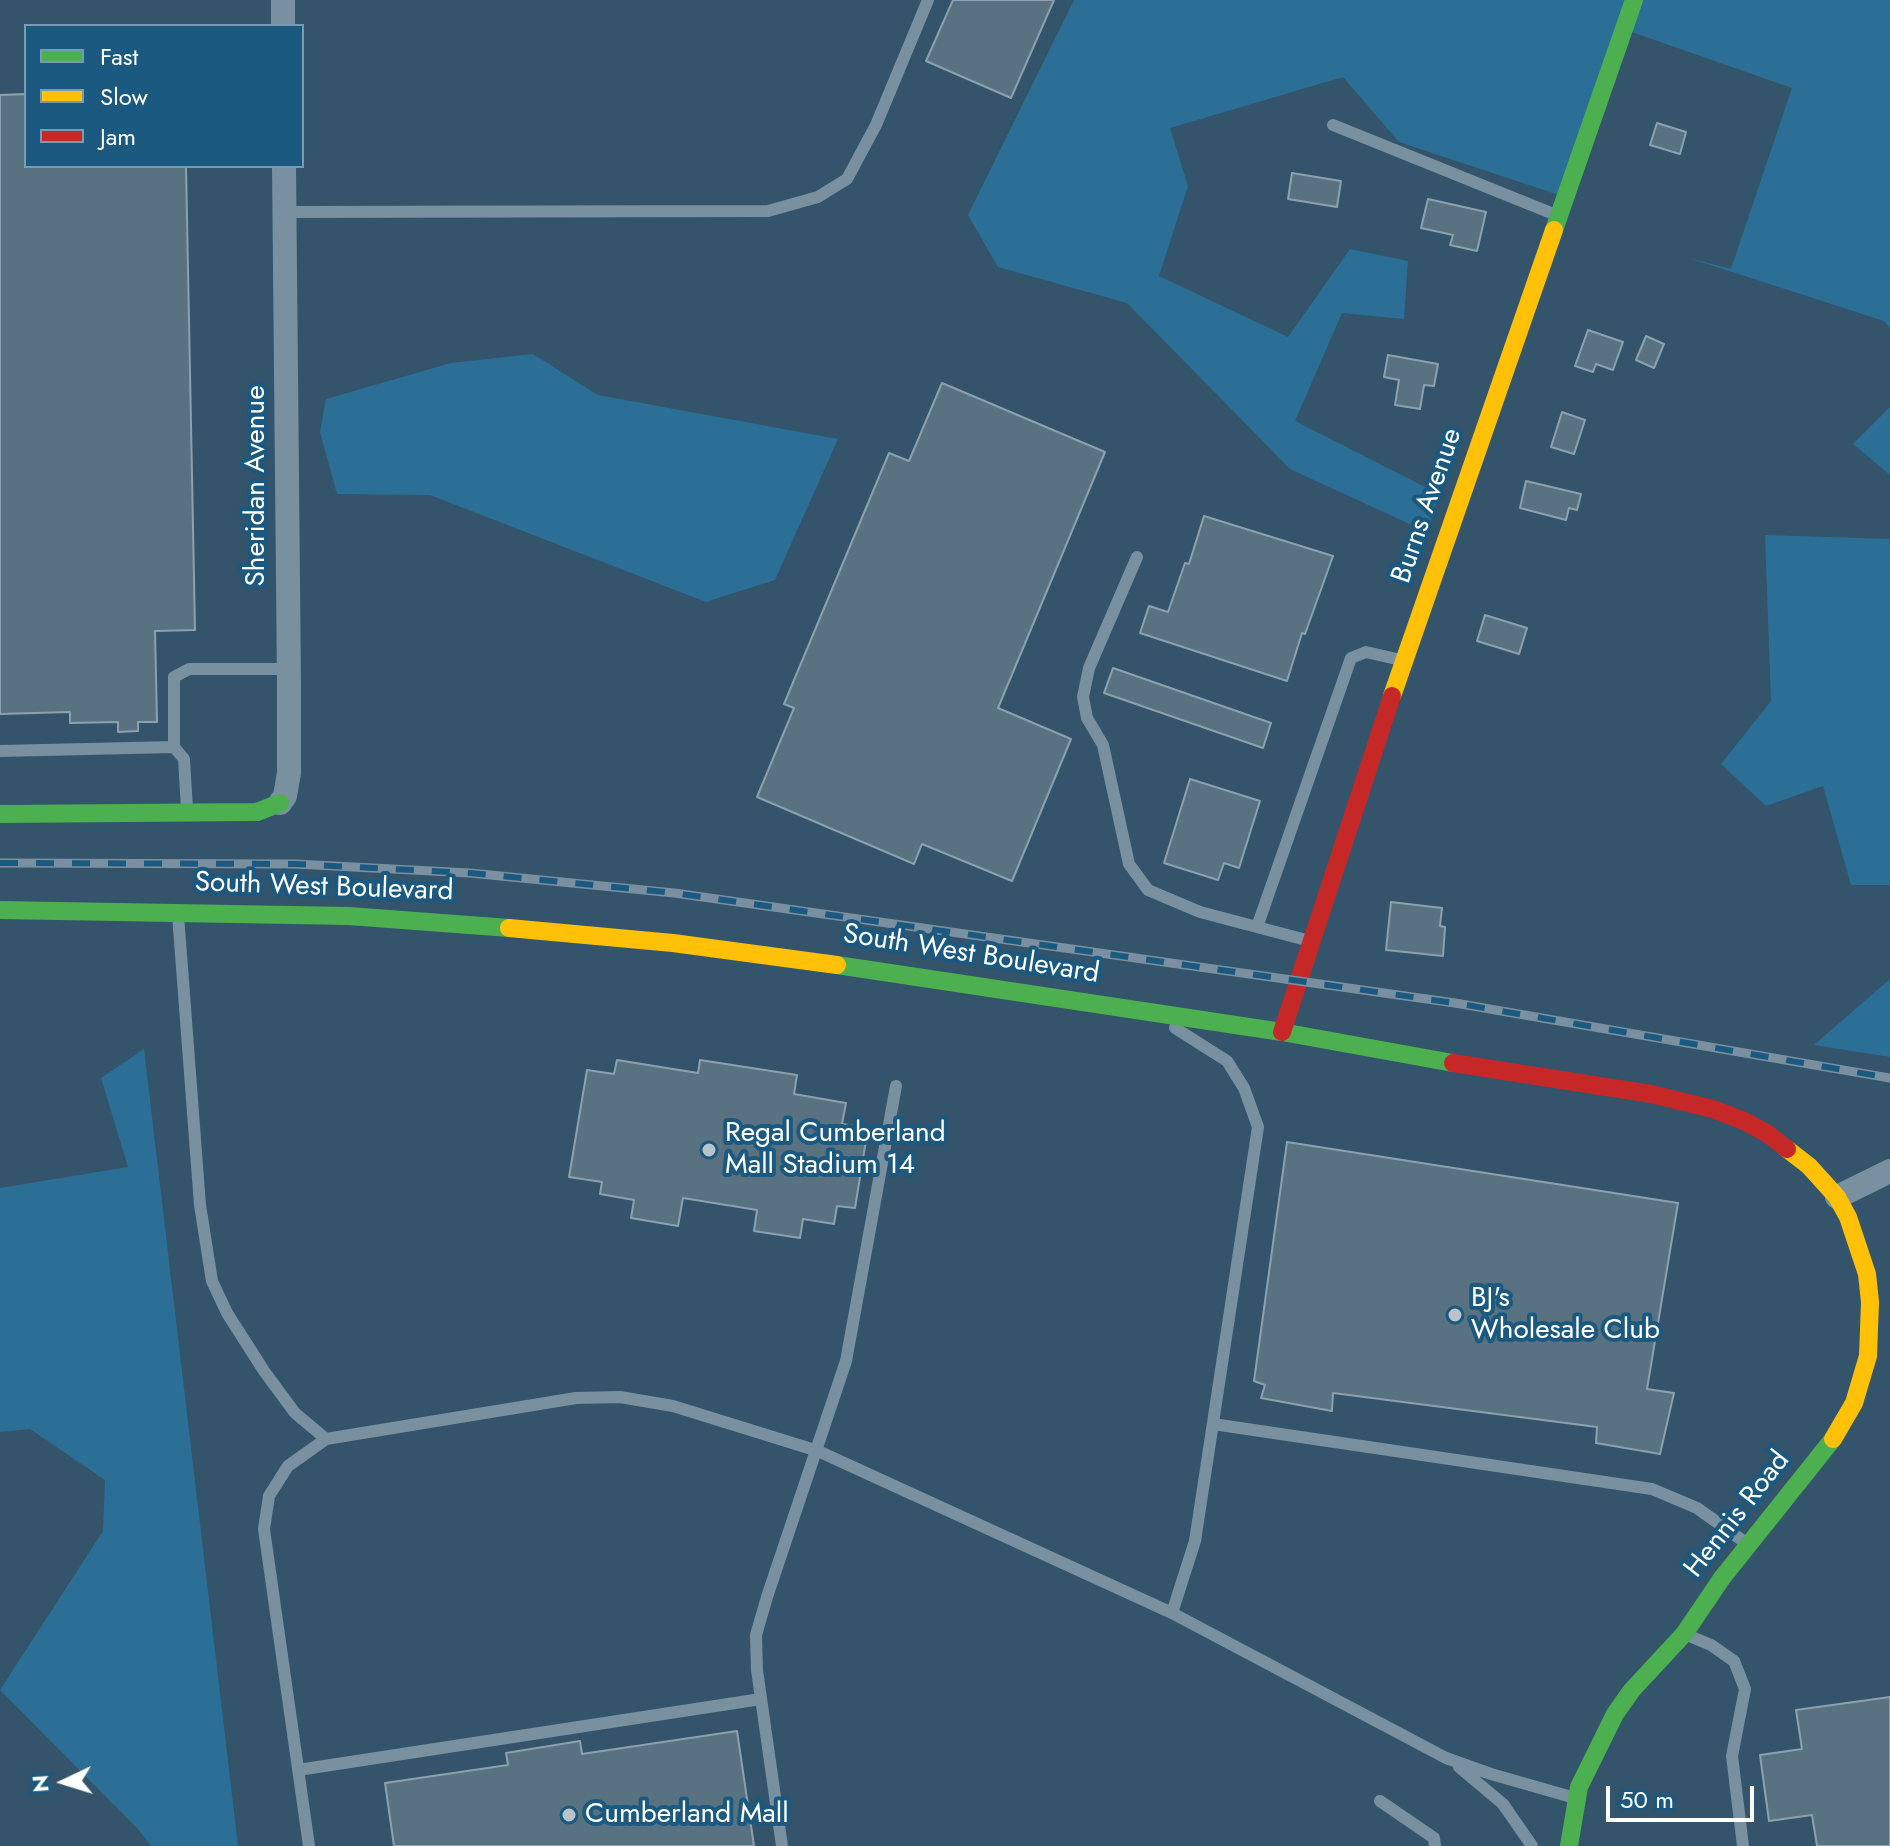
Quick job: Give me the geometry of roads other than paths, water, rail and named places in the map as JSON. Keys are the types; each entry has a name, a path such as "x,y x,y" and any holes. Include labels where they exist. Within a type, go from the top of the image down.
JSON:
{"street":[{"path":"283,0 283,24"},
{"name":"Burns Avenue","path":"1282,1032 1404,660 1634,0"},
{"name":"Sheridan Avenue","path":"280,803 285,796 289,773 284,168"},
{"path":"0,814 257,812 280,803"},
{"name":"South West Boulevard","path":"0,910 417,920 661,942 1282,1032 1651,1094 1713,1109 1768,1134 1809,1166 1837,1197"},
{"path":"1837,1197 1890,1171"},
{"name":"Hennis Road","path":"1569,1846 1576,1798 1602,1736 1615,1714 1632,1690 1684,1634 1749,1544 1829,1445 1854,1403 1868,1356 1870,1302 1859,1245 1837,1197"}],"lane":[{"path":"284,212 768,211 818,197 847,179 876,125 928,0"},
{"path":"1333,125 1559,216"},
{"path":"1137,557 1089,668 1083,697 1087,718 1103,745 1129,864 1148,890 1200,912 1310,941"},
{"path":"1257,927 1351,658 1366,652 1404,660"},
{"path":"187,812 184,759 174,747 174,677 189,669 289,669"},
{"path":"0,751 174,747"},
{"path":"178,913 200,1205 212,1281 227,1313 264,1371 295,1413 326,1439"},
{"path":"1147,1013 1227,1061 1244,1088 1258,1127 1195,1541 1172,1613"},
{"path":"782,1846 757,1670 756,1635 850,1346 896,1086"},
{"path":"309,1846 264,1529 269,1496 288,1466 326,1439 576,1398 620,1397 673,1406 818,1451 1172,1613 1451,1760 1576,1798"},
{"path":"1213,1424 1652,1489 1697,1508 1749,1544"},
{"path":"1684,1634 1711,1645 1734,1661 1745,1689 1732,1756 1743,1846"},
{"path":"298,1770 761,1699"},
{"path":"1451,1760 1503,1804 1532,1846"},
{"path":"1380,1801 1434,1838 1435,1846"}],"railway":[{"path":"0,863 295,864 470,873 674,893 1455,1003 1890,1078"}],"place":[{"name":"Regal Cumberland Mall Stadium 14","path":"709,1150"},
{"name":"BJ's Wholesale Club","path":"1455,1315"},
{"name":"Cumberland Mall","path":"569,1815"}]}
